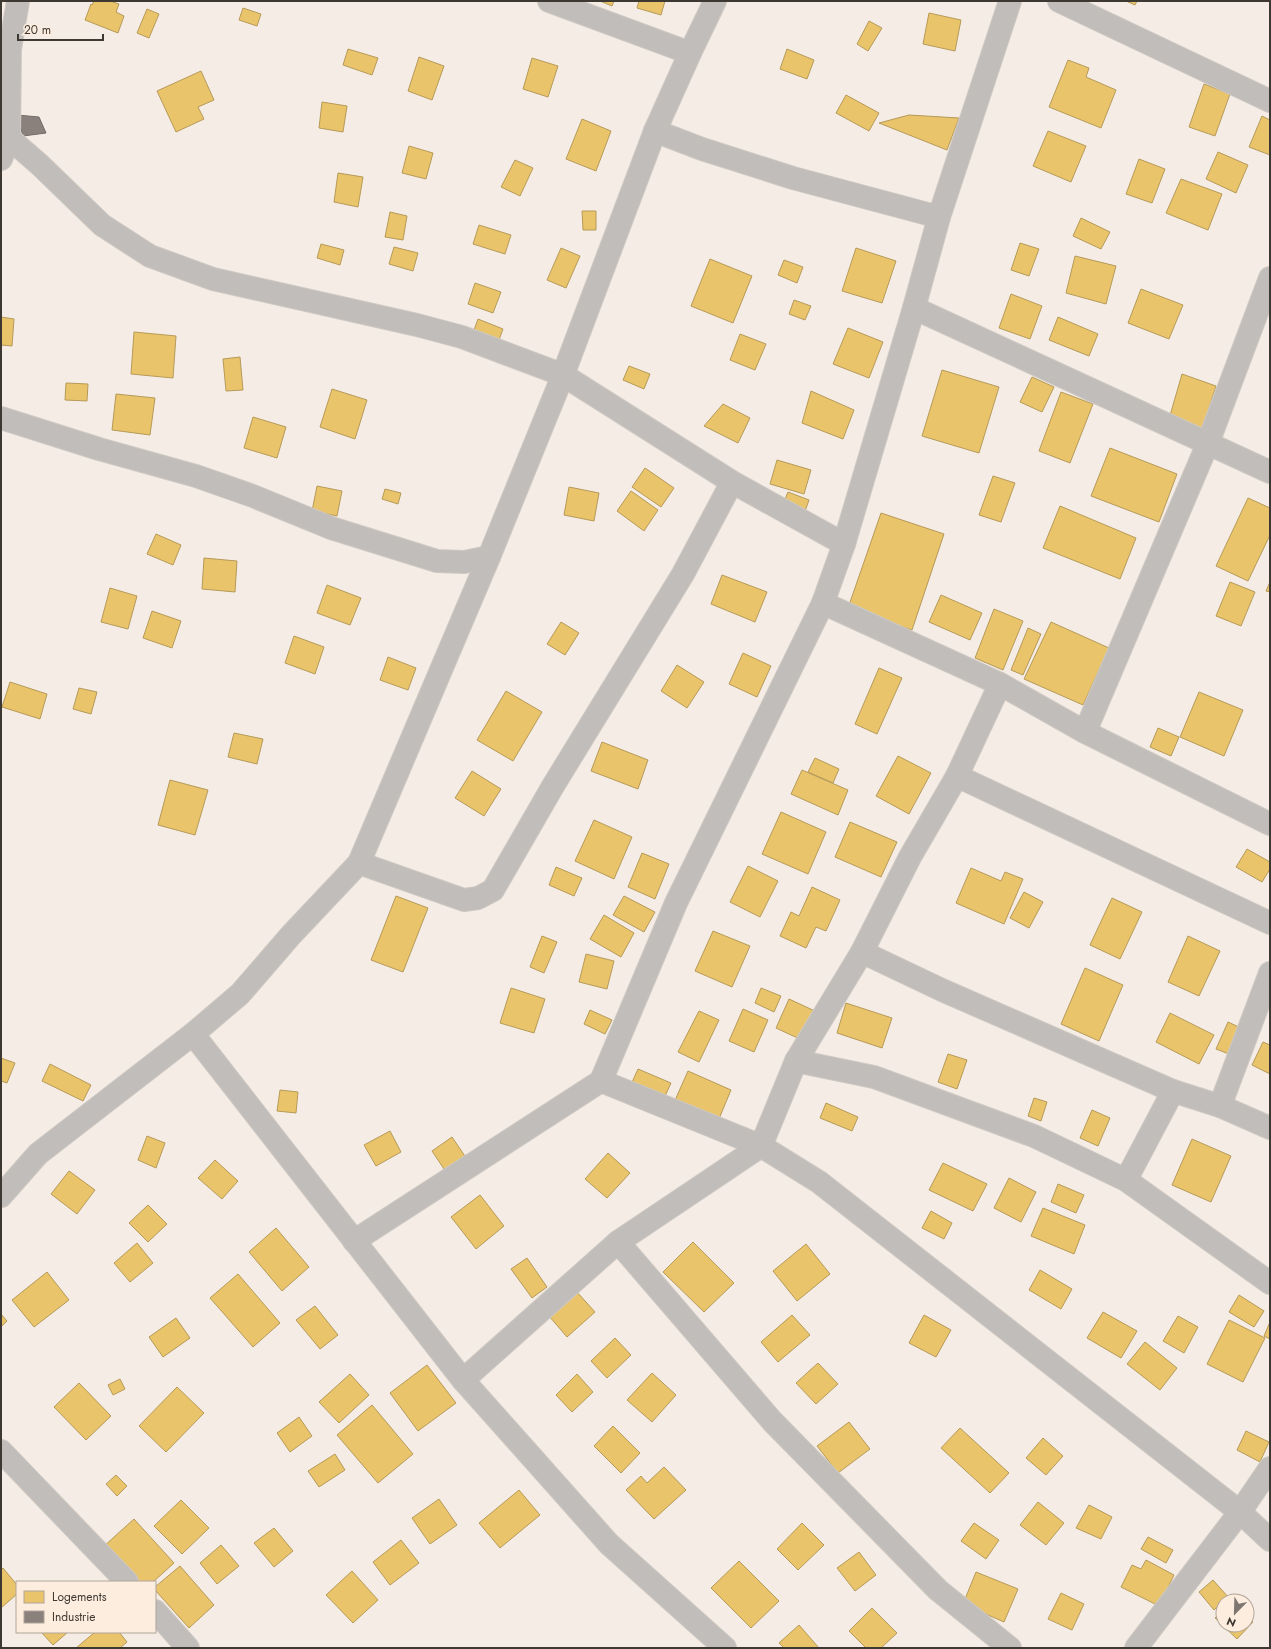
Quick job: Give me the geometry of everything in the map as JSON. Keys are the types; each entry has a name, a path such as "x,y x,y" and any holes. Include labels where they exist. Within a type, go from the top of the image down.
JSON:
{"street":[{"path":"1,158 9,138 10,49 18,1"},
{"path":"549,1 690,53"},
{"path":"1,1196 38,1154 193,1034 240,994 291,935 359,863 489,557 563,375 655,131 715,1"},
{"path":"354,1241 601,1081 676,903 823,603 844,544 914,308 939,217 1010,1"},
{"path":"1059,1 1270,101"},
{"path":"655,131 702,149 793,178 939,217"},
{"path":"9,138 40,165 102,225 150,256 213,279 416,325 462,337 563,375 732,482 844,544"},
{"path":"1085,732 1208,443 1270,278"},
{"path":"914,308 1270,472"},
{"path":"1,418 99,449 196,476 253,496 331,528 437,561 464,562 489,557"},
{"path":"359,863 464,900 478,898 493,890 553,786 683,574 732,482"},
{"path":"823,603 1000,684 1085,732 1270,824"},
{"path":"463,1380 618,1242 761,1146 796,1061 862,952 910,857 957,776 1000,684"},
{"path":"957,776 1270,923"},
{"path":"862,952 942,990 1173,1091 1220,1106 1270,1128"},
{"path":"1220,1106 1270,973"},
{"path":"193,1034 463,1380 609,1544 725,1648"},
{"path":"796,1061 881,1080 1034,1136 1126,1180 1270,1283"},
{"path":"601,1081 761,1146 819,1182 1240,1512 1270,1540"},
{"path":"1126,1180 1173,1091"},
{"path":"618,1242 772,1421 938,1590 1010,1648"},
{"path":"1,1451 126,1581"},
{"path":"1136,1648 1240,1512 1270,1468"},
{"path":"156,1612 188,1648"}],"building: Logements":[{"path":"94,1 110,1 119,4 116,12 124,16 118,33 85,20 91,4 92,5"},
{"path":"600,1 614,1 612,6"},
{"path":"639,1 665,1 661,15 637,8"},
{"path":"1126,1 1137,1 1135,5"},
{"path":"243,8 261,14 257,26 239,20"},
{"path":"147,9 159,14 149,38 137,33"},
{"path":"929,13 961,20 955,51 923,44"},
{"path":"869,21 882,28 868,51 857,44"},
{"path":"348,49 378,58 372,75 343,65"},
{"path":"787,49 814,60 807,79 780,69"},
{"path":"419,57 444,66 432,100 408,91"},
{"path":"532,58 558,66 548,97 523,89"},
{"path":"1068,60 1089,68 1086,77 1116,90 1101,128 1049,107"},
{"path":"201,71 214,100 198,107 204,119 176,132 157,91"},
{"path":"1204,84 1230,94 1215,136 1189,127"},
{"path":"846,95 879,113 869,131 836,113"},
{"path":"322,102 347,106 343,132 319,128"},
{"path":"909,115 959,118 947,150 879,123"},
{"path":"1262,116 1270,120 1270,155 1249,147"},
{"path":"582,119 611,131 596,171 566,159"},
{"path":"1048,131 1086,146 1071,182 1033,166"},
{"path":"409,146 433,153 426,179 402,173"},
{"path":"1218,152 1248,165 1236,193 1206,179"},
{"path":"1139,159 1165,169 1152,203 1126,194"},
{"path":"515,160 533,168 520,196 501,187"},
{"path":"338,173 363,177 358,207 334,202"},
{"path":"1181,179 1222,194 1208,230 1166,213"},
{"path":"582,211 596,211 596,230 583,230"},
{"path":"390,212 407,216 403,240 385,237"},
{"path":"1081,218 1110,232 1101,249 1073,236"},
{"path":"479,225 511,235 505,254 473,244"},
{"path":"1020,243 1039,249 1029,276 1011,270"},
{"path":"321,244 344,250 340,265 317,258"},
{"path":"394,247 418,253 413,271 389,264"},
{"path":"561,248 580,256 566,288 547,280"},
{"path":"856,248 896,261 882,303 842,291"},
{"path":"1075,256 1116,266 1106,304 1066,293"},
{"path":"710,259 752,276 733,323 691,306"},
{"path":"784,260 803,267 797,283 778,275"},
{"path":"475,283 501,292 493,313 468,304"},
{"path":"1141,289 1183,305 1169,339 1128,323"},
{"path":"1011,294 1042,306 1030,339 999,328"},
{"path":"794,300 811,306 805,320 789,314"},
{"path":"1,317 14,319 12,346 1,345"},
{"path":"1058,317 1098,334 1089,356 1049,340"},
{"path":"478,319 503,329 499,340 474,330"},
{"path":"848,328 883,342 869,378 833,364"},
{"path":"134,332 176,336 173,378 131,374"},
{"path":"740,334 766,344 755,370 730,360"},
{"path":"240,357 243,390 226,391 223,359"},
{"path":"629,366 650,374 644,389 623,380"},
{"path":"942,370 999,387 979,453 922,436"},
{"path":"1182,374 1216,386 1202,430 1169,419"},
{"path":"1032,377 1054,387 1042,412 1020,402"},
{"path":"66,383 88,384 87,401 65,400"},
{"path":"332,389 367,400 355,439 320,427"},
{"path":"811,391 854,410 843,439 802,423"},
{"path":"1061,392 1093,404 1070,463 1039,451"},
{"path":"116,394 155,398 150,435 112,430"},
{"path":"723,404 750,418 738,443 704,426"},
{"path":"253,417 286,427 277,458 244,448"},
{"path":"1110,448 1177,474 1159,522 1091,496"},
{"path":"777,460 811,470 804,494 770,484"},
{"path":"645,468 674,488 661,507 632,487"},
{"path":"993,476 1015,483 1001,522 979,515"},
{"path":"317,486 342,491 337,516 312,511"},
{"path":"569,487 599,493 594,521 564,515"},
{"path":"385,489 401,493 398,504 382,499"},
{"path":"631,491 658,510 644,531 617,511"},
{"path":"788,492 809,500 803,517 781,509"},
{"path":"1248,498 1270,508 1270,535 1248,581 1216,566"},
{"path":"1060,506 1136,538 1120,579 1043,548"},
{"path":"881,513 944,534 912,630 848,608"},
{"path":"156,534 181,545 173,565 147,554"},
{"path":"204,558 237,561 235,592 202,589"},
{"path":"722,575 767,592 755,622 711,604"},
{"path":"1230,582 1255,592 1241,626 1216,616"},
{"path":"1270,582 1270,592 1266,591"},
{"path":"327,585 361,598 350,625 317,613"},
{"path":"110,588 137,596 128,629 101,622"},
{"path":"941,595 982,613 970,640 929,622"},
{"path":"994,609 1023,621 1003,670 975,658"},
{"path":"152,611 181,621 172,648 143,638"},
{"path":"561,622 579,633 565,655 547,644"},
{"path":"1051,622 1109,648 1083,705 1024,679"},
{"path":"1028,628 1041,634 1023,675 1011,670"},
{"path":"294,636 324,647 315,674 285,663"},
{"path":"743,653 771,666 757,697 729,684"},
{"path":"388,657 416,668 408,690 380,680"},
{"path":"677,665 704,682 687,708 661,691"},
{"path":"879,668 902,678 877,734 855,724"},
{"path":"10,682 47,694 40,719 2,707"},
{"path":"79,688 97,692 91,714 73,709"},
{"path":"506,691 542,712 513,761 477,740"},
{"path":"1199,692 1243,710 1224,756 1180,737"},
{"path":"1158,728 1179,737 1171,756 1150,747"},
{"path":"234,733 263,739 257,764 228,757"},
{"path":"602,742 648,760 638,789 591,771"},
{"path":"898,756 931,773 909,814 876,796"},
{"path":"815,758 839,769 833,783 808,772"},
{"path":"802,770 848,790 838,815 791,794"},
{"path":"472,771 501,789 484,816 455,798"},
{"path":"170,780 208,790 195,835 158,825"},
{"path":"781,812 826,832 808,874 762,854"},
{"path":"594,820 632,837 614,879 575,861"},
{"path":"850,822 897,842 881,877 835,857"},
{"path":"1247,849 1270,862 1270,869 1262,882 1236,867"},
{"path":"642,853 669,864 655,899 628,887"},
{"path":"748,866 778,881 760,917 730,902"},
{"path":"556,867 582,878 574,896 549,885"},
{"path":"971,868 1001,881 1005,872 1023,879 1004,924 956,903"},
{"path":"812,887 840,900 826,931 816,927 806,948 780,936 791,912 799,916"},
{"path":"1024,892 1043,902 1029,928 1010,918"},
{"path":"396,896 428,908 403,972 371,960"},
{"path":"624,896 655,912 644,932 613,915"},
{"path":"1112,898 1142,912 1120,959 1090,945"},
{"path":"604,915 634,933 621,957 590,939"},
{"path":"713,931 750,946 732,987 695,971"},
{"path":"542,936 557,942 544,973 530,967"},
{"path":"1188,936 1220,951 1199,996 1168,982"},
{"path":"586,954 614,961 607,989 579,982"},
{"path":"1085,968 1123,985 1099,1041 1061,1024"},
{"path":"511,988 545,999 534,1033 500,1023"},
{"path":"761,988 781,996 774,1012 755,1003"},
{"path":"789,999 817,1012 804,1041 776,1028"},
{"path":"846,1003 892,1018 882,1048 837,1033"},
{"path":"743,1009 768,1020 754,1052 729,1041"},
{"path":"590,1010 612,1020 605,1034 584,1024"},
{"path":"699,1011 719,1020 699,1062 678,1052"},
{"path":"1170,1013 1214,1035 1199,1064 1156,1042"},
{"path":"1228,1022 1241,1028 1229,1054 1216,1049"},
{"path":"1263,1042 1270,1045 1270,1074 1252,1065"},
{"path":"948,1054 967,1060 957,1089 938,1082"},
{"path":"1,1058 15,1063 7,1083 1,1081"},
{"path":"50,1064 91,1085 83,1101 42,1081"},
{"path":"638,1069 671,1083 662,1103 629,1089"},
{"path":"688,1071 731,1090 716,1126 672,1107"},
{"path":"280,1090 298,1092 296,1113 277,1111"},
{"path":"1034,1098 1047,1102 1041,1121 1028,1116"},
{"path":"826,1103 858,1117 852,1131 820,1118"},
{"path":"1092,1110 1110,1118 1098,1146 1080,1138"},
{"path":"390,1131 401,1152 376,1166 364,1145"},
{"path":"147,1136 165,1143 156,1168 138,1160"},
{"path":"452,1137 469,1162 448,1175 432,1151"},
{"path":"1192,1139 1231,1156 1211,1202 1172,1185"},
{"path":"608,1153 630,1173 607,1198 585,1179"},
{"path":"215,1160 238,1181 222,1199 198,1178"},
{"path":"943,1163 987,1184 973,1211 929,1190"},
{"path":"69,1171 95,1190 77,1214 51,1194"},
{"path":"1009,1178 1036,1192 1021,1222 994,1208"},
{"path":"1058,1184 1084,1195 1076,1213 1051,1202"},
{"path":"480,1195 504,1226 476,1249 451,1217"},
{"path":"148,1205 167,1224 148,1242 129,1223"},
{"path":"1043,1208 1085,1225 1074,1254 1031,1236"},
{"path":"931,1211 952,1223 944,1239 922,1228"},
{"path":"276,1228 309,1267 282,1291 249,1252"},
{"path":"693,1242 734,1283 704,1312 663,1272"},
{"path":"137,1243 153,1263 130,1282 114,1263"},
{"path":"806,1244 830,1274 797,1301 773,1271"},
{"path":"527,1258 547,1287 532,1298 511,1269"},
{"path":"1040,1270 1072,1289 1061,1309 1029,1290"},
{"path":"47,1272 69,1300 34,1327 12,1300"},
{"path":"238,1274 280,1323 253,1347 210,1298"},
{"path":"577,1292 595,1312 567,1337 549,1316"},
{"path":"1239,1295 1264,1311 1254,1327 1229,1312"},
{"path":"315,1306 338,1335 320,1349 296,1320"},
{"path":"1103,1312 1137,1331 1121,1358 1087,1338"},
{"path":"1,1314 7,1321 1,1327"},
{"path":"792,1315 810,1335 778,1362 761,1342"},
{"path":"924,1315 951,1330 936,1357 909,1343"},
{"path":"1178,1316 1198,1327 1184,1353 1163,1341"},
{"path":"176,1318 190,1338 163,1357 149,1337"},
{"path":"1229,1320 1265,1338 1243,1382 1207,1364"},
{"path":"1270,1322 1270,1339 1264,1336"},
{"path":"615,1338 631,1355 607,1378 591,1361"},
{"path":"1145,1342 1177,1368 1160,1390 1127,1364"},
{"path":"818,1363 838,1384 816,1404 796,1383"},
{"path":"427,1365 456,1403 418,1431 390,1393"},
{"path":"652,1373 676,1395 652,1422 627,1400"},
{"path":"350,1374 369,1395 339,1423 319,1402"},
{"path":"577,1374 593,1392 572,1412 556,1395"},
{"path":"120,1379 125,1389 113,1395 108,1385"},
{"path":"79,1383 111,1416 86,1440 54,1407"},
{"path":"177,1387 204,1413 166,1452 139,1426"},
{"path":"372,1405 413,1454 378,1483 337,1435"},
{"path":"299,1417 312,1436 290,1452 277,1433"},
{"path":"849,1422 870,1449 838,1473 817,1446"},
{"path":"613,1426 640,1453 621,1473 594,1446"},
{"path":"960,1428 1009,1473 990,1493 941,1448"},
{"path":"1246,1431 1269,1442 1260,1462 1237,1450"},
{"path":"1043,1438 1063,1456 1046,1475 1026,1458"},
{"path":"335,1454 345,1470 319,1487 308,1471"},
{"path":"664,1467 686,1490 654,1519 626,1490 641,1476 647,1483"},
{"path":"116,1475 127,1486 117,1496 106,1484"},
{"path":"519,1490 540,1515 500,1548 479,1523"},
{"path":"439,1499 457,1525 430,1544 412,1518"},
{"path":"181,1500 209,1528 182,1554 154,1526"},
{"path":"1038,1502 1064,1523 1046,1545 1020,1525"},
{"path":"1089,1505 1112,1517 1101,1539 1076,1528"},
{"path":"134,1519 174,1563 154,1581 134,1581 103,1547"},
{"path":"802,1523 824,1545 798,1570 777,1549"},
{"path":"974,1523 999,1540 986,1559 961,1541"},
{"path":"274,1528 293,1551 274,1567 254,1543"},
{"path":"1148,1537 1173,1550 1166,1563 1141,1549"},
{"path":"401,1540 419,1563 390,1585 373,1562"},
{"path":"221,1545 239,1566 217,1584 200,1563"},
{"path":"859,1552 876,1575 855,1591 837,1568"},
{"path":"1146,1560 1174,1575 1159,1606 1121,1587 1132,1565 1141,1569"},
{"path":"739,1561 779,1601 751,1628 711,1588"},
{"path":"180,1566 214,1605 189,1628 156,1591 156,1586"},
{"path":"3,1568 16,1584 16,1595 1,1608 1,1570"},
{"path":"352,1571 378,1600 353,1623 326,1595"},
{"path":"976,1572 1018,1589 1004,1622 963,1604"},
{"path":"1213,1580 1225,1593 1215,1593 1214,1610 1199,1592"},
{"path":"1061,1593 1084,1604 1072,1630 1048,1619"},
{"path":"872,1608 897,1633 881,1648 866,1648 849,1631"},
{"path":"799,1625 819,1648 784,1648 779,1643"},
{"path":"42,1633 67,1633 53,1645"},
{"path":"94,1633 120,1633 127,1642 120,1648 76,1648"},
{"path":"1231,1633 1243,1633 1237,1639"}],"building: Industrie":[{"path":"17,115 39,117 46,133 23,136"}]}
